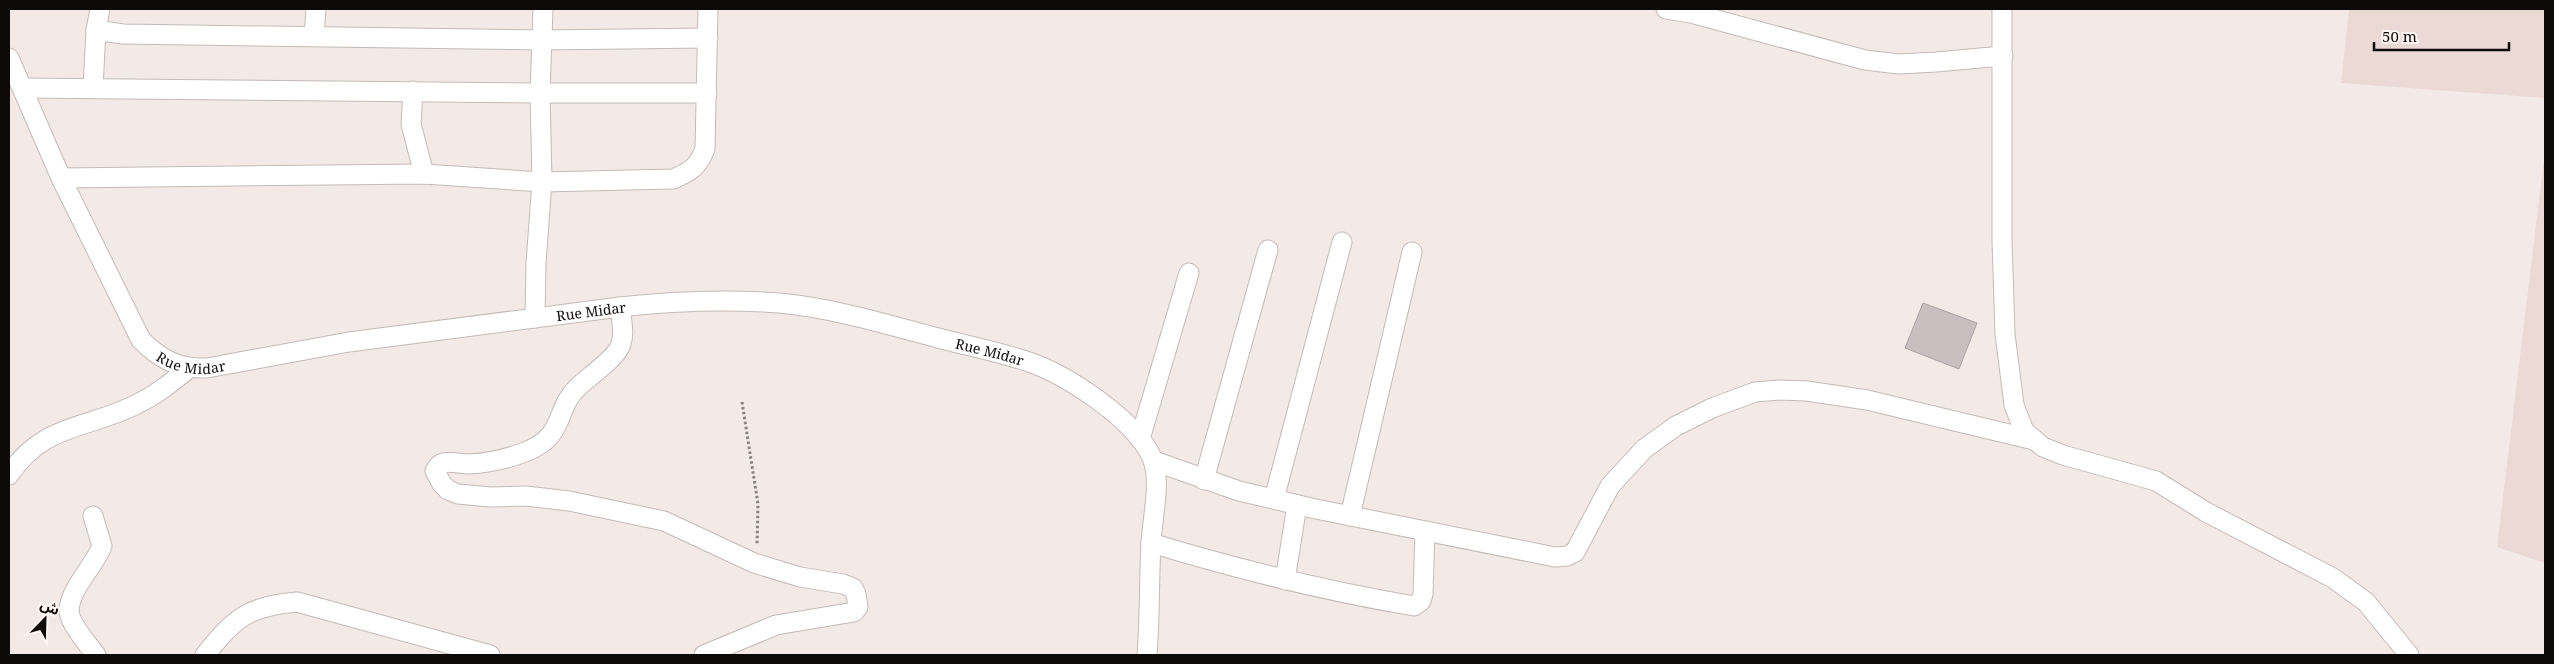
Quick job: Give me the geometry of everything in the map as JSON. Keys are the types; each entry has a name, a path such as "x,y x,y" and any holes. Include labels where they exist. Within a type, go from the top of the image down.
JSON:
{"street":[{"path":"93,88 96,30 100,9"},
{"path":"314,36 316,9"},
{"path":"535,318 536,263 542,182 540,93 544,9"},
{"path":"61,178 424,174 542,182 673,179 692,172 700,161 705,149 708,9"},
{"path":"1666,9 1691,13 1865,60 1899,64 2004,56"},
{"path":"2002,9 2004,56 2002,240 2005,334 2014,405 2024,431 2034,440"},
{"path":"96,30 123,34 542,40 708,38"},
{"name":"Rue Midar","path":"9,58 61,178 141,340 153,352 188,369 207,368 349,342 620,306 657,302 718,300 780,303 835,312 1029,362 1072,382 1094,397 1140,439 1154,461"},
{"path":"23,88 540,93 707,92"},
{"path":"413,91 412,124 424,174"},
{"path":"1274,500 1342,242"},
{"path":"1204,480 1268,250"},
{"path":"1350,516 1412,252"},
{"path":"1140,439 1189,272"},
{"path":"620,306 622,332 619,349 576,388 568,399 555,431 549,438 528,451 504,459 470,464 444,462 435,471 437,477 448,490 458,494 526,496 569,501 664,521 754,563 800,577 843,584 853,588 856,594 858,607 854,612 776,624 704,655"},
{"path":"9,475 34,447 59,431 137,404 164,389 188,369"},
{"path":"1147,655 1151,543 1155,495 1154,461 1204,480 1274,500 1555,557 1566,556 1575,552 1581,544 1610,486 1644,449 1676,426 1712,408 1755,392 1807,391 1867,400 2034,440 2063,455 2156,481 2214,516 2334,578 2366,602 2409,655"},
{"path":"1285,580 1297,505"},
{"path":"93,516 102,546 74,593 69,606 70,617 96,655"},
{"path":"1151,543 1285,580 1357,597 1415,606 1421,601 1423,594 1425,531"},
{"path":"205,655 225,630 247,613 269,604 297,602 490,655"}],"path":[{"path":"742,402 758,504 759,528 754,563"}],"shaded area":[{"path":"2349,9 2545,9 2545,98 2341,83"},
{"path":"2545,151 2545,563 2497,547"}],"building":[{"path":"1923,303 1977,323 1959,369 1905,348"}]}
